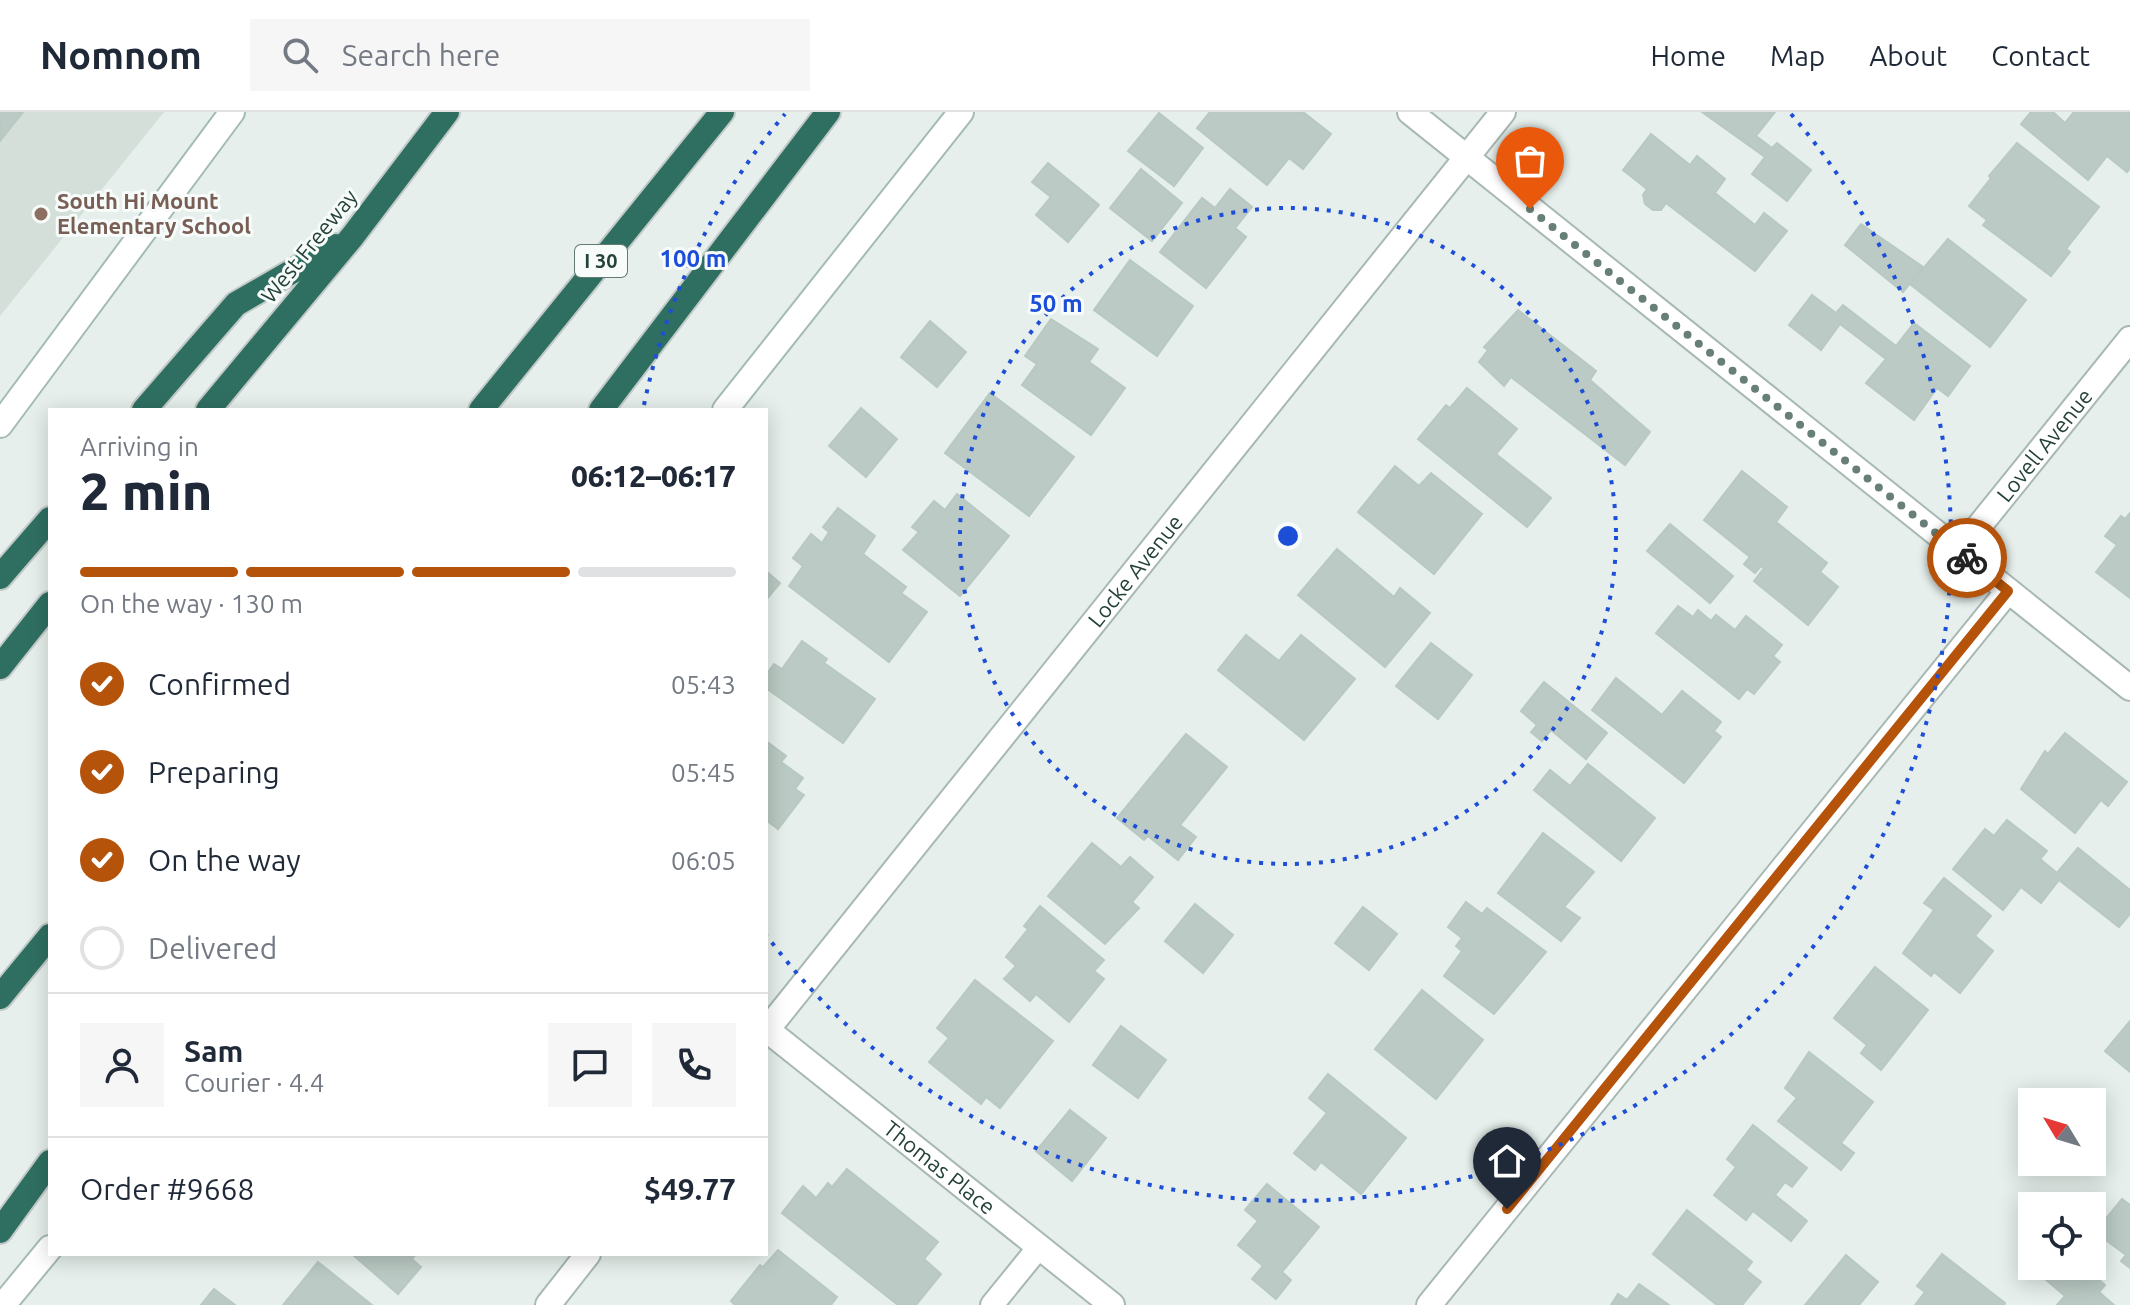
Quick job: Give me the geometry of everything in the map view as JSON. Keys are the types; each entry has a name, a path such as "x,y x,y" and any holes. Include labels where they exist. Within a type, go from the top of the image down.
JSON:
{"highway":[{"name":"West Freeway","path":"210,408 352,237 447,112"},
{"name":"I 30","path":"483,408 722,112"},
{"path":"603,408 828,112"},
{"path":"146,408 236,304 352,237"},
{"path":"0,577 48,521"},
{"path":"0,667 48,607"},
{"path":"0,997 48,938"},
{"path":"0,1231 48,1165"}],"street":[{"path":"0,425 7,400 232,112"},
{"path":"727,408 961,112"},
{"path":"1410,112 2130,688"},
{"name":"Locke Avenue","path":"768,1028 1503,112"},
{"name":"Lovell Avenue","path":"1959,551 2130,339"},
{"path":"1429,1305 2008,591"},
{"name":"Thomas Place","path":"768,1032 1112,1305"},
{"path":"3,1305 48,1250"},
{"path":"548,1305 586,1256"}],"lane":[{"path":"992,1305 1039,1247"}],"shaded area":[{"name":"South Hi Mount Elementary School","path":"0,112 164,112 0,316"}],"building":[{"path":"0,112 23,112 0,141"},
{"path":"1210,112 1303,112 1331,134 1303,169 1289,158 1267,185 1197,128"},
{"path":"1702,112 1775,112 1756,136 1772,148 1777,143 1811,170 1787,201 1752,174 1765,157"},
{"path":"2031,112 2053,112 2065,123 2074,112 2130,112 2130,168 2127,172 2107,156 2088,180 2021,124"},
{"path":"1159,113 1203,148 1174,186 1128,151"},
{"path":"1651,134 1690,165 1697,156 1725,179 1715,193 1755,225 1764,213 1787,231 1755,271 1666,203 1661,210 1653,210 1645,204 1643,195 1647,189 1623,170"},
{"path":"2017,143 2099,207 2066,249 2070,252 2051,276 1983,225 1987,220 1969,206"},
{"path":"1048,163 1099,205 1068,242 1036,215 1051,197 1032,182"},
{"path":"1141,169 1182,203 1152,241 1110,208"},
{"path":"1230,189 1252,207 1235,228 1246,237 1206,288 1160,252 1202,198 1215,208"},
{"path":"1861,224 1923,267 1903,292 1845,245"},
{"path":"1948,239 2026,300 1990,347 1910,284"},
{"path":"1130,260 1193,306 1157,356 1094,310"},
{"path":"1812,295 1836,313 1843,305 1896,346 1914,323 1970,366 1948,396 1937,388 1914,420 1866,383 1886,359 1840,324 1821,350 1789,325"},
{"path":"1518,310 1596,371 1590,380 1650,432 1625,465 1511,377 1504,386 1479,362 1488,350 1484,347"},
{"path":"1051,319 1098,349 1089,362 1125,388 1091,435 1022,385 1037,364 1025,356"},
{"path":"930,321 966,352 937,387 901,357"},
{"path":"1467,388 1517,429 1496,454 1551,498 1527,527 1418,439 1446,405 1450,408"},
{"path":"990,393 1074,457 1029,516 945,453"},
{"path":"861,408 897,439 866,477 829,446"},
{"path":"1395,466 1419,486 1431,473 1482,514 1434,574 1358,512"},
{"path":"1742,471 1787,507 1776,522 1827,563 1820,572 1838,587 1808,625 1754,581 1764,568 1761,566 1755,573 1744,564 1750,557 1704,520"},
{"path":"957,494 1009,536 960,596 903,550 919,532 912,527 934,501 945,510"},
{"path":"838,508 875,536 863,554 906,587 901,593 927,612 889,662 789,586 803,566 793,558 811,534 822,543 829,532 823,527"},
{"path":"2130,513 2130,598 2096,572 2117,545 2105,536 2121,516 2125,519"},
{"path":"1670,524 1733,576 1710,603 1647,551"},
{"path":"1337,549 1394,597 1400,588 1430,613 1385,667 1298,595"},
{"path":"768,573 780,583 768,598"},
{"path":"1678,606 1693,617 1698,610 1711,621 1716,615 1735,630 1746,616 1782,645 1773,656 1780,662 1754,694 1747,689 1739,699 1656,633"},
{"path":"1246,635 1279,661 1301,635 1355,679 1304,740 1218,670"},
{"path":"802,641 827,659 824,663 875,699 843,743 768,689 768,672 774,664 782,669"},
{"path":"1431,643 1472,675 1438,719 1396,686"},
{"path":"1616,678 1662,715 1682,691 1721,722 1714,731 1721,737 1684,783 1592,710"},
{"path":"1544,682 1607,733 1586,759 1551,730 1542,741 1531,732 1537,725 1521,711"},
{"path":"2065,733 2127,782 2108,806 2101,800 2075,833 2021,789 2045,751 2048,754"},
{"path":"1186,734 1227,767 1180,825 1196,837 1178,860 1148,836 1144,840 1117,818"},
{"path":"768,742 786,756 781,762 803,778 795,789 804,795 778,829 768,822"},
{"path":"1588,764 1655,818 1621,861 1534,790 1550,770 1570,786"},
{"path":"2007,820 2047,851 2040,859 2057,873 2078,848 2130,890 2130,914 2119,927 2059,880 2041,903 2021,887 2003,910 1953,869 1985,829 1994,836"},
{"path":"1543,833 1594,872 1564,907 1580,918 1561,941 1498,893"},
{"path":"1092,843 1121,867 1130,857 1153,877 1132,902 1139,908 1105,944 1048,896"},
{"path":"1944,878 1991,916 1975,936 1993,951 1960,993 1934,972 1931,976 1903,953 1934,910 1924,903"},
{"path":"1466,902 1482,914 1487,908 1546,952 1494,1014 1444,976 1462,951 1456,946 1462,938 1448,927"},
{"path":"1195,904 1233,935 1203,973 1165,941"},
{"path":"1040,906 1104,960 1094,971 1104,979 1069,1022 1036,994 1030,1001 1004,979 1016,966 1006,957 1028,929 1024,926"},
{"path":"1363,907 1397,934 1369,970 1335,943"},
{"path":"1875,967 1928,1010 1881,1070 1861,1053 1867,1045 1834,1018"},
{"path":"975,980 1053,1041 1000,1108 986,1097 981,1104 929,1062 949,1038 937,1028"},
{"path":"1422,990 1483,1040 1436,1099 1375,1049"},
{"path":"2130,1021 2130,1072 2105,1051"},
{"path":"1121,1026 1166,1060 1138,1098 1093,1065"},
{"path":"1809,1052 1873,1102 1841,1143 1854,1153 1841,1170 1778,1121 1797,1098 1785,1088"},
{"path":"1328,1074 1406,1138 1361,1194 1321,1162 1315,1170 1294,1153 1327,1113 1309,1098"},
{"path":"1070,1110 1106,1138 1072,1181 1036,1151"},
{"path":"1753,1125 1807,1168 1792,1187 1785,1182 1775,1195 1807,1221 1791,1241 1753,1211 1746,1220 1714,1195 1736,1167 1727,1159"},
{"path":"847,1169 938,1242 924,1259 941,1274 916,1305 898,1305 782,1213 803,1186 816,1198 828,1183 832,1187"},
{"path":"1267,1184 1319,1227 1282,1272 1291,1280 1276,1299 1252,1279 1263,1266 1238,1245 1258,1221 1245,1210"},
{"path":"2122,1199 2130,1205 2130,1268 2121,1261 2126,1255 2106,1240 2106,1219"},
{"path":"1687,1210 1752,1262 1746,1270 1761,1282 1742,1305 1717,1305 1653,1254"},
{"path":"778,1250 837,1297 831,1305 735,1305 731,1301 760,1265 763,1267"},
{"path":"1942,1254 2004,1305 1915,1305 1925,1292 1917,1286"},
{"path":"1846,1255 1878,1282 1859,1305 1805,1305"},
{"path":"354,1256 414,1256 412,1259 421,1267 398,1294"},
{"path":"318,1262 372,1305 283,1305"},
{"path":"2046,1280 2099,1280 2105,1285 2099,1292 2114,1305 2057,1305 2065,1296"},
{"path":"1639,1284 1669,1305 1611,1305 1618,1294 1627,1300"},
{"path":"214,1289 235,1305 201,1305"}],"way so far":[{"path":"1530,209 1967,558"}],"place":[{"name":"South Hi Mount Elementary School","path":"41,214"}],"route":[{"path":"1507,1209 2008,591 1967,558"}]}
